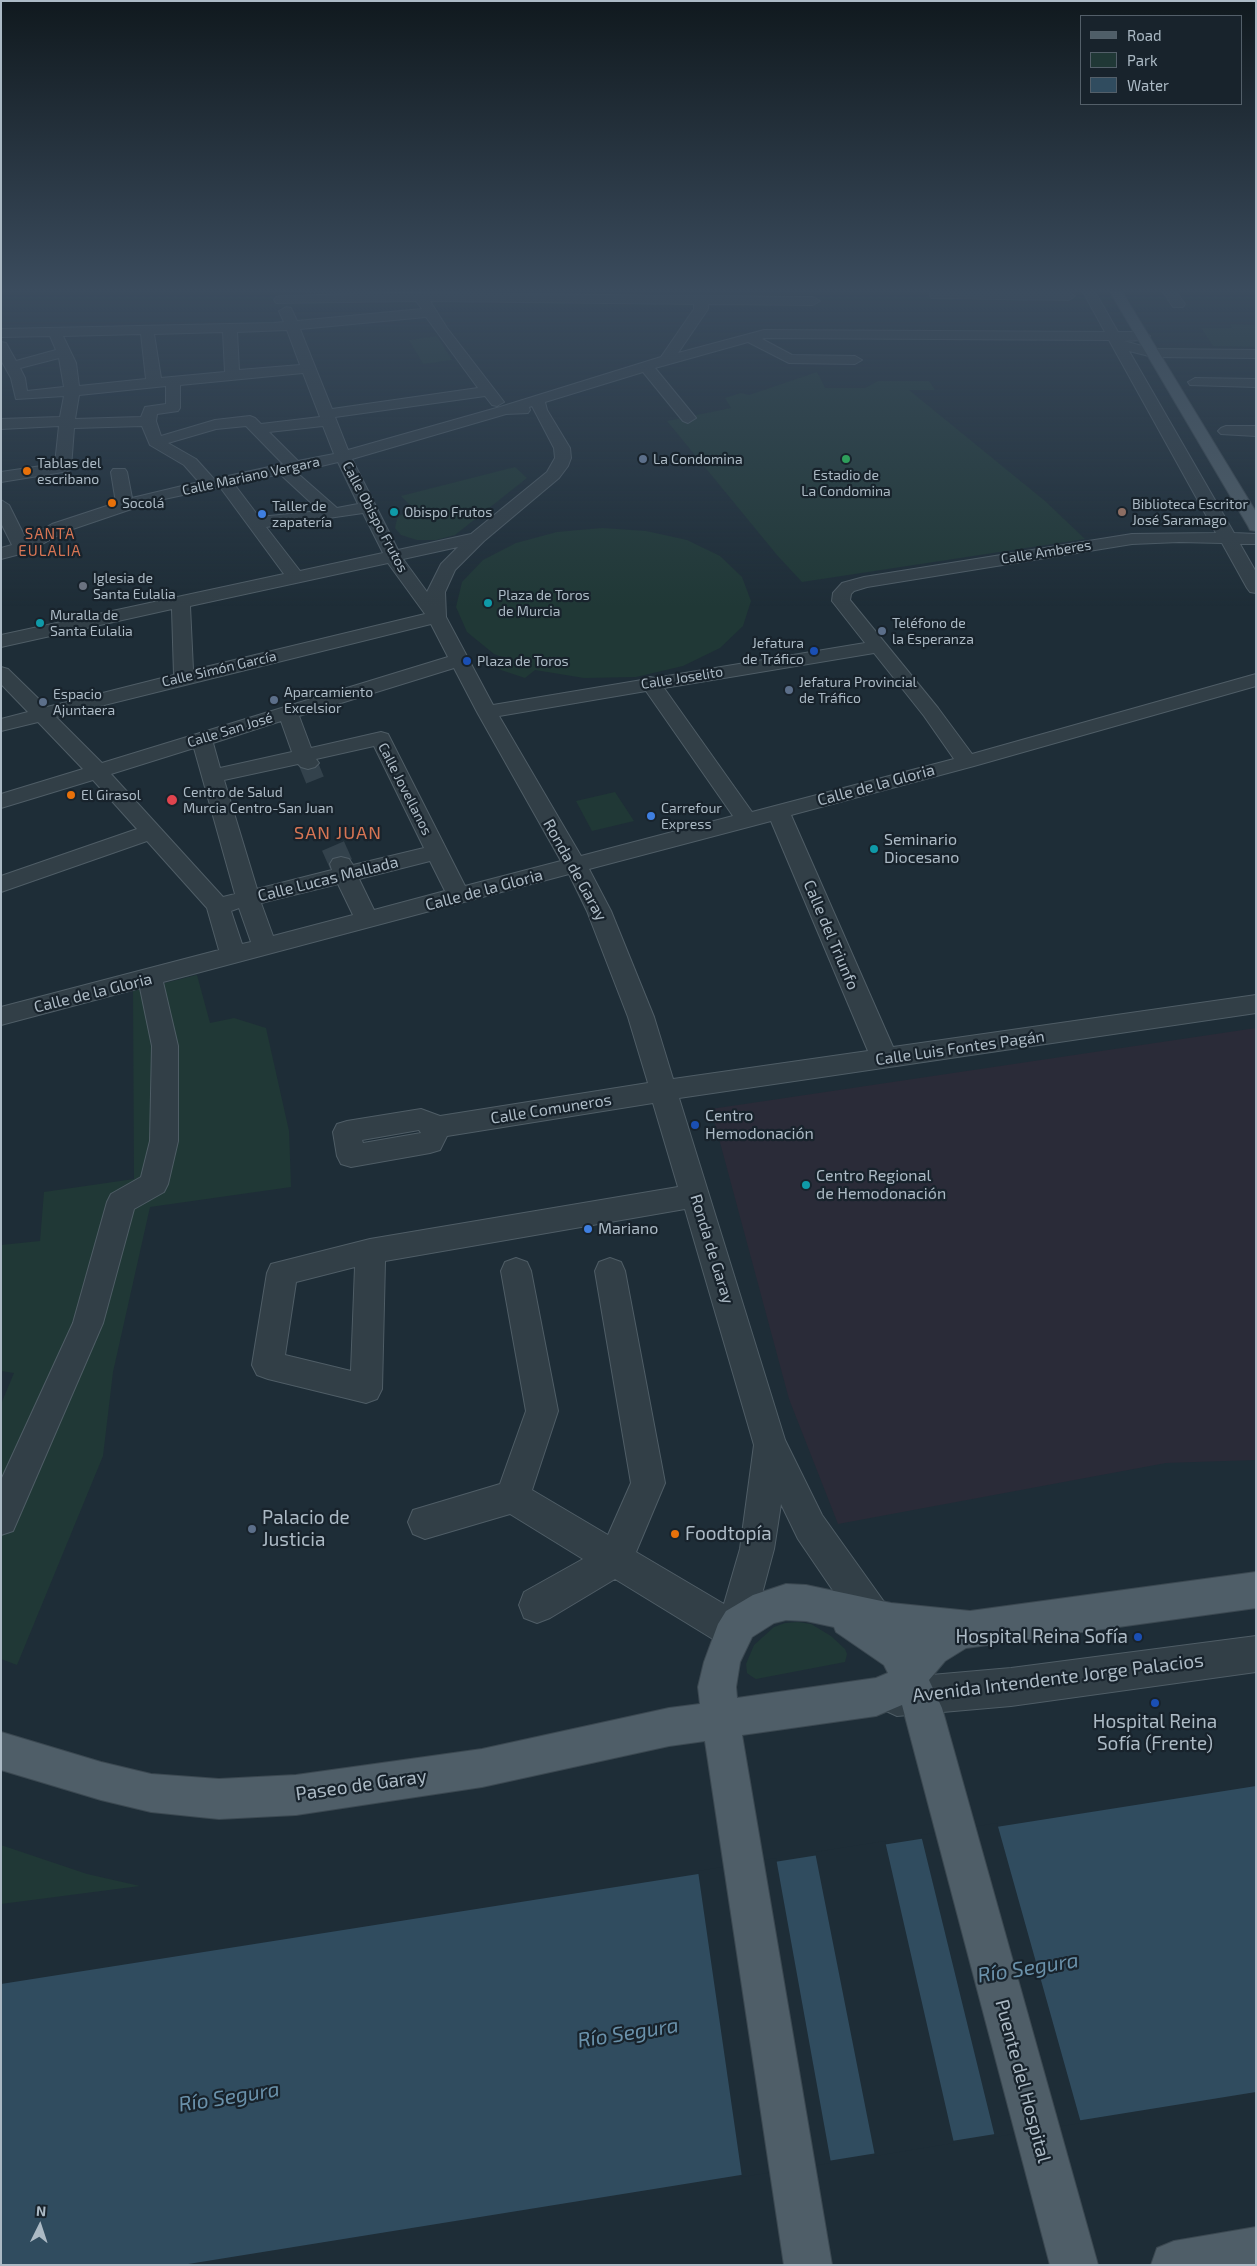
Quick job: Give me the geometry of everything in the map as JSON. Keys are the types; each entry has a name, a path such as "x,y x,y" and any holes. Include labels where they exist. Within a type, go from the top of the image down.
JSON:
{"main road":[{"path":"1178,396 1256,526"},
{"name":"Avenida Intendente Jorge Palacios","path":"908,1674 938,1644 958,1632 979,1627 1256,1590"},
{"path":"734,1631 747,1618 776,1605 797,1602 873,1618 942,1627 979,1627"},
{"path":"827,1609 853,1620 908,1674"},
{"name":"Ronda de Garay","path":"721,1719 717,1688 719,1675 734,1631"},
{"name":"Puente del Hospital","path":"908,1674 944,1788 1074,2265"},
{"name":"Avenida Intendente Jorge Palacios","path":"721,1719 861,1700"},
{"path":"721,1719 806,2253"},
{"name":"Paseo de Garay","path":"1,1751 101,1781 151,1793 238,1800 296,1795 482,1768 640,1733 721,1719"},
{"path":"1174,2265 1256,2250"}],"street":[{"path":"1,477 63,468 71,396"},
{"path":"173,396 173,408 150,410 148,422 155,442 190,462 217,484 255,523 296,578"},
{"name":"Calle Obispo Frutos","path":"319,396 343,457 393,557 437,618"},
{"path":"257,429 458,396"},
{"path":"490,396 500,408"},
{"name":"Calle Mariano Vergara","path":"1,554 22,548 58,528 151,497 343,457 500,408 535,407 565,396"},
{"path":"670,396 688,418"},
{"path":"1153,396 1256,588"},
{"name":"Ronda de Garay","path":"535,407 562,448 563,458 560,466 545,482 478,537 454,560 441,578 435,600 437,618 487,712 591,893 623,968 641,1017 769,1440 784,1476 810,1527 873,1618 908,1674"},
{"path":"1,424 67,421 78,424 148,422"},
{"path":"155,442 215,425 250,421 269,440 290,468 333,514"},
{"path":"1226,431 1254,431"},
{"path":"119,472 125,506"},
{"path":"1,505 22,548"},
{"path":"255,523 333,514 368,507"},
{"path":"1,641 478,537"},
{"name":"Calle Amberes","path":"878,647 841,601 842,593 848,587 864,582 1098,543 1152,538 1256,539"},
{"path":"181,603 184,678"},
{"name":"Calle Simón García","path":"1,725 42,712 437,618"},
{"path":"878,647 931,712 967,762"},
{"name":"Calle Joselito","path":"487,712 650,683 878,647"},
{"name":"Calle San José","path":"1,801 459,660"},
{"path":"1,673 42,712 97,771 218,906 233,956"},
{"name":"Calle de la Gloria","path":"1,1016 967,762 1256,680"},
{"path":"650,683 746,819"},
{"path":"213,776 306,759 288,712"},
{"path":"201,738 248,899 265,948"},
{"name":"Calle Jovellanos","path":"306,759 381,738 459,897"},
{"name":"Calle del Triunfo","path":"778,811 885,1059"},
{"path":"1,884 150,832"},
{"name":"Calle Lucas Mallada","path":"218,906 248,899 344,869 437,852"},
{"path":"344,869 367,921"},
{"path":"1,1519 88,1323 122,1202 154,1184 164,1141 165,1046 150,978"},
{"name":"Calle Luis Fontes Pagán","path":"663,1091 1256,1004"},
{"name":"Calle Comuneros","path":"438,1127 663,1091"},
{"path":"370,1251 366,1389 268,1365 282,1272 370,1251 696,1196"},
{"path":"537,1605 615,1559 648,1483 610,1270"},
{"path":"513,1498 542,1411 516,1271"},
{"name":"Ronda de Garay","path":"734,1631 759,1540 767,1481 769,1440"},
{"path":"426,1522 513,1498 734,1631"},
{"name":"Avenida Intendente Jorge Palacios","path":"861,1700 908,1674 1011,1687 1256,1654"}],"shaded area":[{"path":"1256,1028 1256,1460 1166,1463 838,1524 789,1399 711,1109"}],"green space":[{"name":"Estadio de La Condomina","path":"732,396 916,396 1045,501 1085,539 802,582 777,555 667,421 731,408 725,398"},
{"path":"515,467 527,478 455,535 436,540 417,540 401,535 395,528 397,519 401,515 414,509 401,496"},
{"name":"Plaza de Toros de Murcia","path":"602,528 646,531 687,540 720,556 742,577 751,601 743,626 720,648 683,666 636,677 584,678 535,670 525,678 498,669 509,660 494,654 467,632 456,607 462,582 483,560 516,543 557,532"},
{"path":"615,792 634,821 592,831 576,801"},
{"path":"197,975 210,1023 234,1018 266,1028 289,1131 291,1187 150,1207 113,1372 103,1456 17,1665 1,1659 1,1404 14,1373 1,1371 1,1245 40,1241 44,1192 134,1179 133,991"},
{"path":"785,1623 811,1624 831,1636 845,1649 847,1654 845,1662 756,1679 747,1673 746,1664 754,1645 774,1627"},
{"path":"1,1845 87,1874 140,1886 1,1904"}],"water":[{"name":"Río Segura","path":"1256,1786 1256,2092 182,2265 1,2265 1,1984"}],"pier":[{"path":"997,1823 1081,2123 995,2137 921,1835"},
{"path":"885,1841 954,2143 875,2156 815,1852"},
{"path":"776,1858 831,2163 742,2177 698,1871"}],"tunnel":[{"path":"308,763 315,780"},
{"path":"333,846 341,864"}],"place":[{"name":"La Condomina","path":"643,459"},
{"name":"Estadio de La Condomina","path":"846,459"},
{"name":"Tablas del escribano","path":"27,471"},
{"name":"Socolá","path":"112,503"},
{"name":"Obispo Frutos","path":"394,512"},
{"name":"Biblioteca Escritor José Saramago","path":"1122,512"},
{"name":"Taller de zapatería","path":"262,514"},
{"name":"Iglesia de Santa Eulalia","path":"83,586"},
{"name":"Plaza de Toros de Murcia","path":"488,603"},
{"name":"Muralla de Santa Eulalia","path":"40,623"},
{"name":"Teléfono de la Esperanza","path":"882,631"},
{"name":"Jefatura de Tráfico","path":"814,651"},
{"name":"Plaza de Toros","path":"467,661"},
{"name":"Jefatura Provincial de Tráfico","path":"789,690"},
{"name":"Aparcamiento Excelsior","path":"274,700"},
{"name":"Espacio Ajuntaera","path":"43,702"},
{"name":"El Girasol","path":"71,795"},
{"name":"Centro de Salud Murcia Centro-San Juan","path":"172,800"},
{"name":"Carrefour Express","path":"651,816"},
{"name":"Seminario Diocesano","path":"874,849"},
{"name":"Centro Hemodonación","path":"695,1125"},
{"name":"Centro Regional de Hemodonación","path":"806,1185"},
{"name":"Mariano","path":"588,1229"},
{"name":"Palacio de Justicia","path":"252,1529"},
{"name":"Foodtopía","path":"675,1534"},
{"name":"Hospital Reina Sofía","path":"1138,1637"},
{"name":"Hospital Reina Sofía (Frente)","path":"1155,1703"}],"district":[{"name":"SANTA EULALIA","path":"50,542"},
{"name":"SAN JUAN","path":"338,833"}]}
